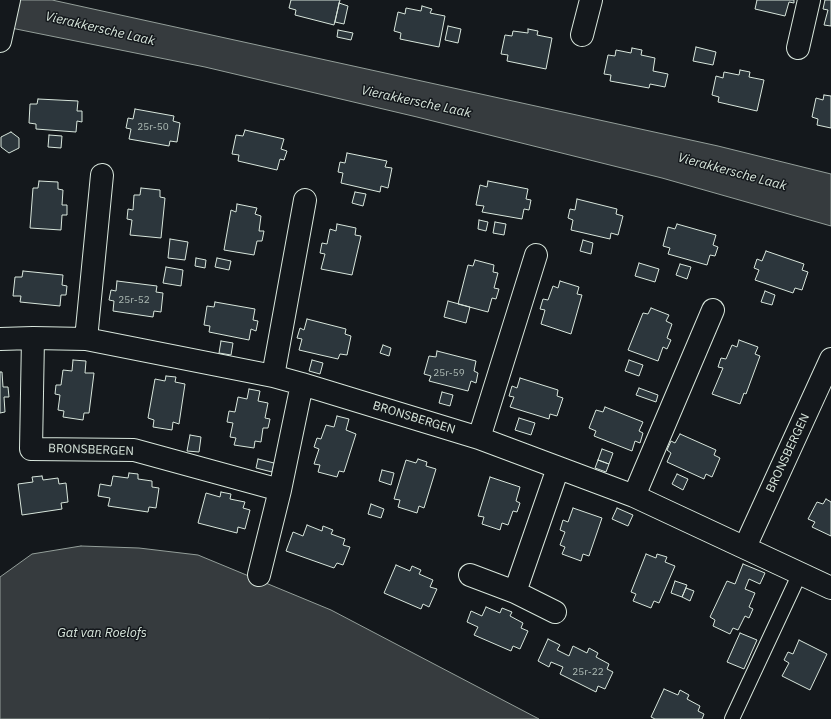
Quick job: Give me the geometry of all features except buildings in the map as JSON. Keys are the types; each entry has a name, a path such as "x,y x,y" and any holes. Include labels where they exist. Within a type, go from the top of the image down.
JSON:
{"street":[{"path":"0,41 9,0"},
{"path":"582,35 591,0"},
{"path":"798,48 809,0"},
{"path":"86,339 102,176"},
{"path":"273,376 305,200"},
{"path":"479,438 536,255"},
{"path":"634,496 713,310"},
{"name":"BRONSBERGEN","path":"33,338 31,449 134,450 280,490"},
{"name":"BRONSBERGEN","path":"0,339 86,339 273,376 302,384 479,438 634,496 831,588"},
{"name":"BRONSBERGEN","path":"745,547 831,359"},
{"path":"259,575 280,490 302,384"},
{"path":"516,592 558,468"},
{"path":"470,576 516,592 555,612"}],"lane":[{"path":"732,719 800,573"}],"water":[{"name":"Vierakkersche Laak","path":"18,0 52,0 718,146 831,174 831,226 662,178 417,117 205,67 11,28"},
{"name":"Gat van Roelofs","path":"81,546 139,548 198,555 331,610 539,719 0,719 0,577 32,554"}]}
